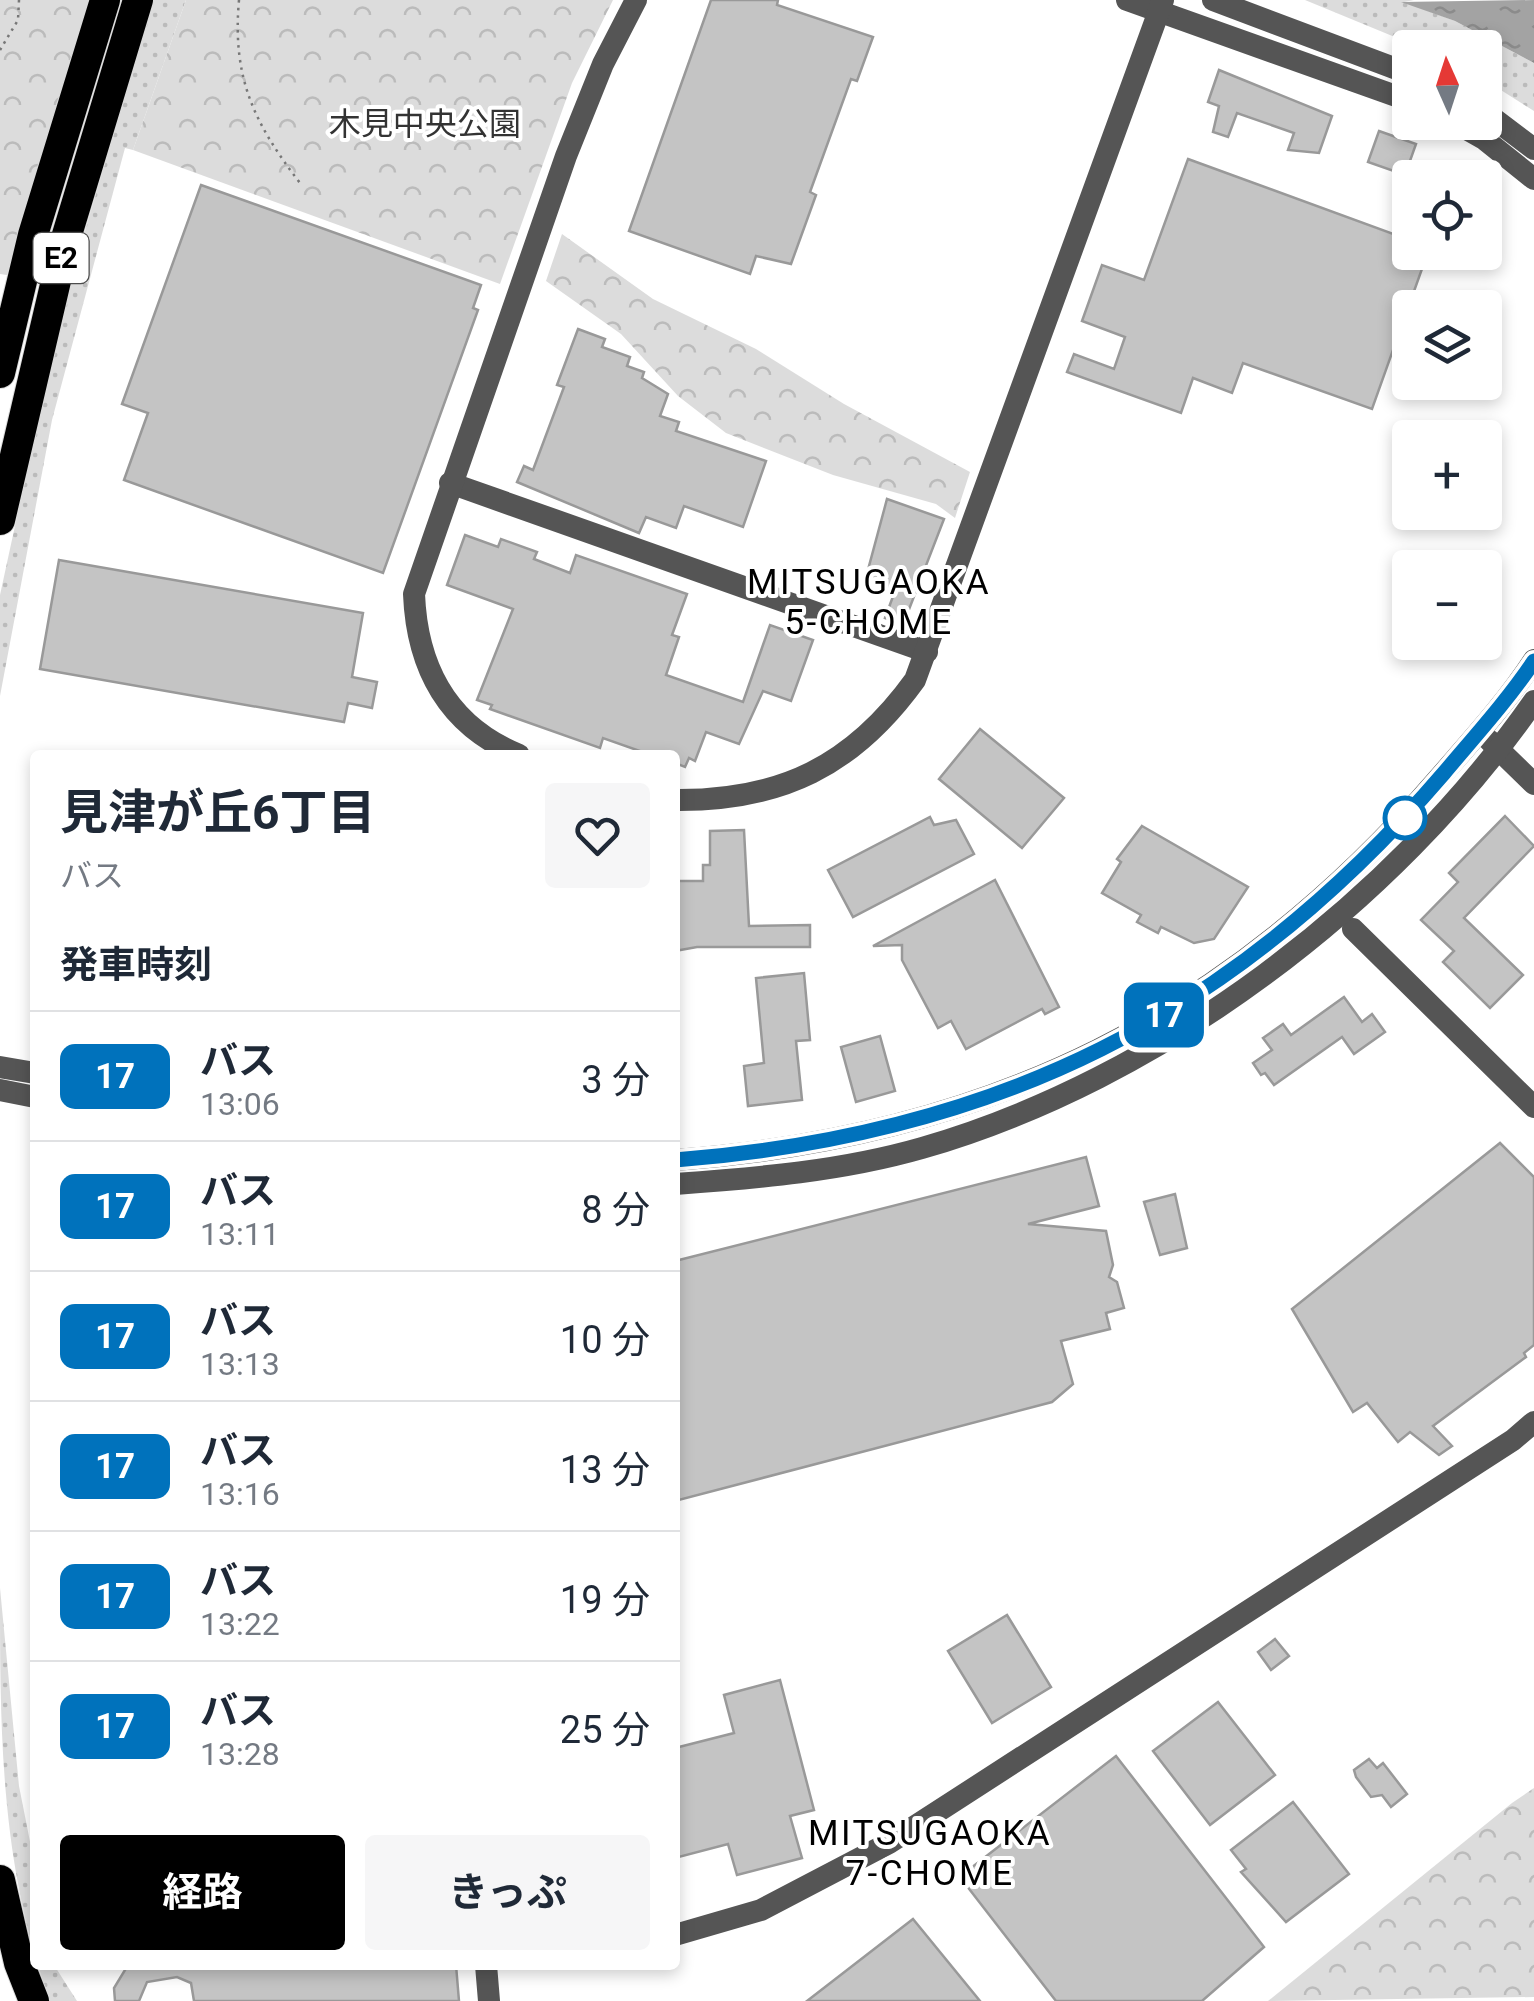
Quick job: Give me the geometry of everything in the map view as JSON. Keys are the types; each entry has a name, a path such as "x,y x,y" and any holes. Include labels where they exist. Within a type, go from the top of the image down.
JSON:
{"highway":[{"name":"E2","path":"0,373 33,235 105,0"},
{"name":"E2","path":"0,520 66,238 138,0"},
{"path":"0,1880 18,1963 34,2001"}],"street":[{"path":"510,750 478,734 449,707 429,674 416,635 414,594 566,156 603,64 636,0"},
{"path":"1127,0 1161,6 1392,94"},
{"path":"1213,0 1392,67"},
{"path":"680,800 766,793 846,753 886,719 915,680 1161,6"},
{"path":"1502,125 1534,149"},
{"path":"1479,140 1534,179"},
{"path":"450,484 927,652"},
{"path":"680,1159 834,1142 918,1122 1015,1090 1175,1009 1327,895 1405,818 1480,731 1534,660"},
{"path":"680,1183 819,1169 922,1148 1024,1111 1098,1078 1266,974 1344,910 1499,750 1534,701"},
{"path":"1480,731 1534,784"},
{"path":"1354,929 1534,1107"},
{"path":"0,1067 30,1071"},
{"path":"0,1090 30,1095"},
{"path":"680,1934 761,1910 889,1843 1496,1451 1534,1422"},
{"path":"486,1970 489,2001"}],"path":[{"path":"0,50 18,20 19,0"},
{"path":"232,0 238,1 240,68 248,101 264,137 300,184"}],"green space":[{"path":"0,0 93,0 7,275 0,274"},
{"path":"153,0 186,0 133,150 125,148 52,420 0,696 0,595 62,309"},
{"name":"木見中央公園","path":"186,0 613,0 572,83 500,284 133,150"},
{"path":"1305,0 1414,0 1404,2 1472,30 1392,30 1392,36"},
{"path":"1502,46 1534,63 1534,111 1502,91"},
{"path":"562,234 653,299 756,349 844,404 970,472 955,518 936,504 833,475 726,433 678,396 621,334 546,281"},
{"path":"0,1588 19,1786 30,1842 30,1935 12,1849 1,1694"},
{"path":"1534,1788 1534,1997 1268,2001 1512,1803"},
{"path":"40,1970 57,1970 77,2001 50,2001"}],"water":[{"path":"1534,0 1534,63 1502,46 1502,30 1472,30 1401,2"}],"building":[{"path":"711,0 778,0 777,5 873,37 857,81 851,79 810,192 816,195 791,264 756,256 750,274 629,231"},
{"path":"1219,70 1332,116 1319,153 1288,150 1294,133 1237,113 1228,137 1213,132 1219,106 1208,102"},
{"path":"1379,131 1392,136 1392,140 1416,144 1410,160 1392,160 1392,170 1368,162"},
{"path":"1188,159 1392,233 1392,270 1422,270 1414,290 1392,290 1392,353 1372,409 1243,363 1232,393 1193,378 1181,413 1067,372 1074,354 1114,369 1125,337 1082,321 1102,265 1144,280"},
{"path":"201,185 481,285 473,308 478,310 383,573 124,480 148,413 122,404"},
{"path":"578,329 605,339 602,347 630,357 627,366 644,372 642,378 668,394 660,416 679,422 676,431 766,461 743,527 684,506 676,528 646,517 639,533 517,482 524,466 533,470 564,387 557,385"},
{"path":"887,499 944,519 903,625 885,618 895,591 865,581"},
{"path":"465,535 498,547 501,539 537,552 534,559 570,573 576,555 687,594 672,635 679,637 666,675 743,702 770,625 813,640 791,701 763,691 739,744 706,732 695,761 689,758 685,767 680,765 680,750 637,750 603,738 600,748 490,709 492,705 477,700 513,609 447,585"},
{"path":"59,560 363,613 352,677 377,682 372,708 348,703 344,722 40,669"},
{"path":"980,729 1064,798 1022,848 939,779"},
{"path":"1505,816 1534,846 1464,918 1523,975 1490,1008 1443,962 1454,951 1421,920 1458,882 1449,873"},
{"path":"930,817 934,825 956,820 974,854 853,917 828,870"},
{"path":"1142,826 1248,887 1214,939 1194,943 1161,927 1158,933 1137,922 1141,915 1102,893 1121,862 1117,859"},
{"path":"744,830 749,926 810,925 810,947 680,950 680,881 703,881 703,865 710,865 710,831"},
{"path":"995,880 1059,1007 1045,1014 1042,1009 966,1049 951,1021 938,1028 902,960 902,945 873,946"},
{"path":"804,973 810,1040 796,1041 802,1100 748,1106 744,1066 764,1063 756,978"},
{"path":"1344,997 1362,1022 1372,1014 1385,1032 1354,1054 1342,1037 1274,1085 1265,1073 1261,1075 1253,1063 1272,1050 1263,1038 1283,1024 1291,1035"},
{"path":"880,1036 895,1091 856,1102 841,1047"},
{"path":"1500,1143 1534,1177 1534,1345 1524,1353 1526,1357 1433,1426 1452,1446 1439,1455 1410,1432 1398,1442 1367,1403 1353,1412 1292,1309"},
{"path":"1086,1157 1099,1206 1028,1224 1106,1231 1113,1265 1109,1277 1117,1282 1124,1308 1106,1313 1110,1329 1061,1341 1073,1384 1052,1402 680,1500 680,1260"},
{"path":"1175,1194 1187,1248 1160,1255 1144,1202"},
{"path":"1007,1615 1051,1687 992,1723 948,1651"},
{"path":"1275,1639 1289,1656 1271,1670 1258,1652"},
{"path":"780,1680 814,1810 790,1816 802,1858 737,1875 728,1844 680,1857 680,1747 734,1733 724,1695"},
{"path":"1218,1702 1275,1775 1210,1825 1153,1751"},
{"path":"1116,1756 1264,1947 1202,2001 1056,2001 956,1872 968,1863 971,1868"},
{"path":"1369,1759 1377,1768 1383,1763 1407,1794 1391,1807 1382,1795 1371,1797 1356,1777 1354,1770"},
{"path":"1293,1802 1349,1874 1286,1922 1241,1872 1246,1869 1231,1850"},
{"path":"913,1919 980,2001 807,2001"},
{"path":"125,1970 456,1970 459,2001 194,2001 191,1983 177,1977 147,1982 139,2001 115,2001 114,1988"}],"bus line":[{"name":"17","path":"680,1160 834,1142 918,1122 1015,1090 1175,1009 1254,954 1327,895 1405,818 1516,688 1534,661"}],"district":[{"name":"MITSUGAOKA 5-CHOME","path":"869,602"},
{"name":"MITSUGAOKA 7-CHOME","path":"930,1853"}]}
